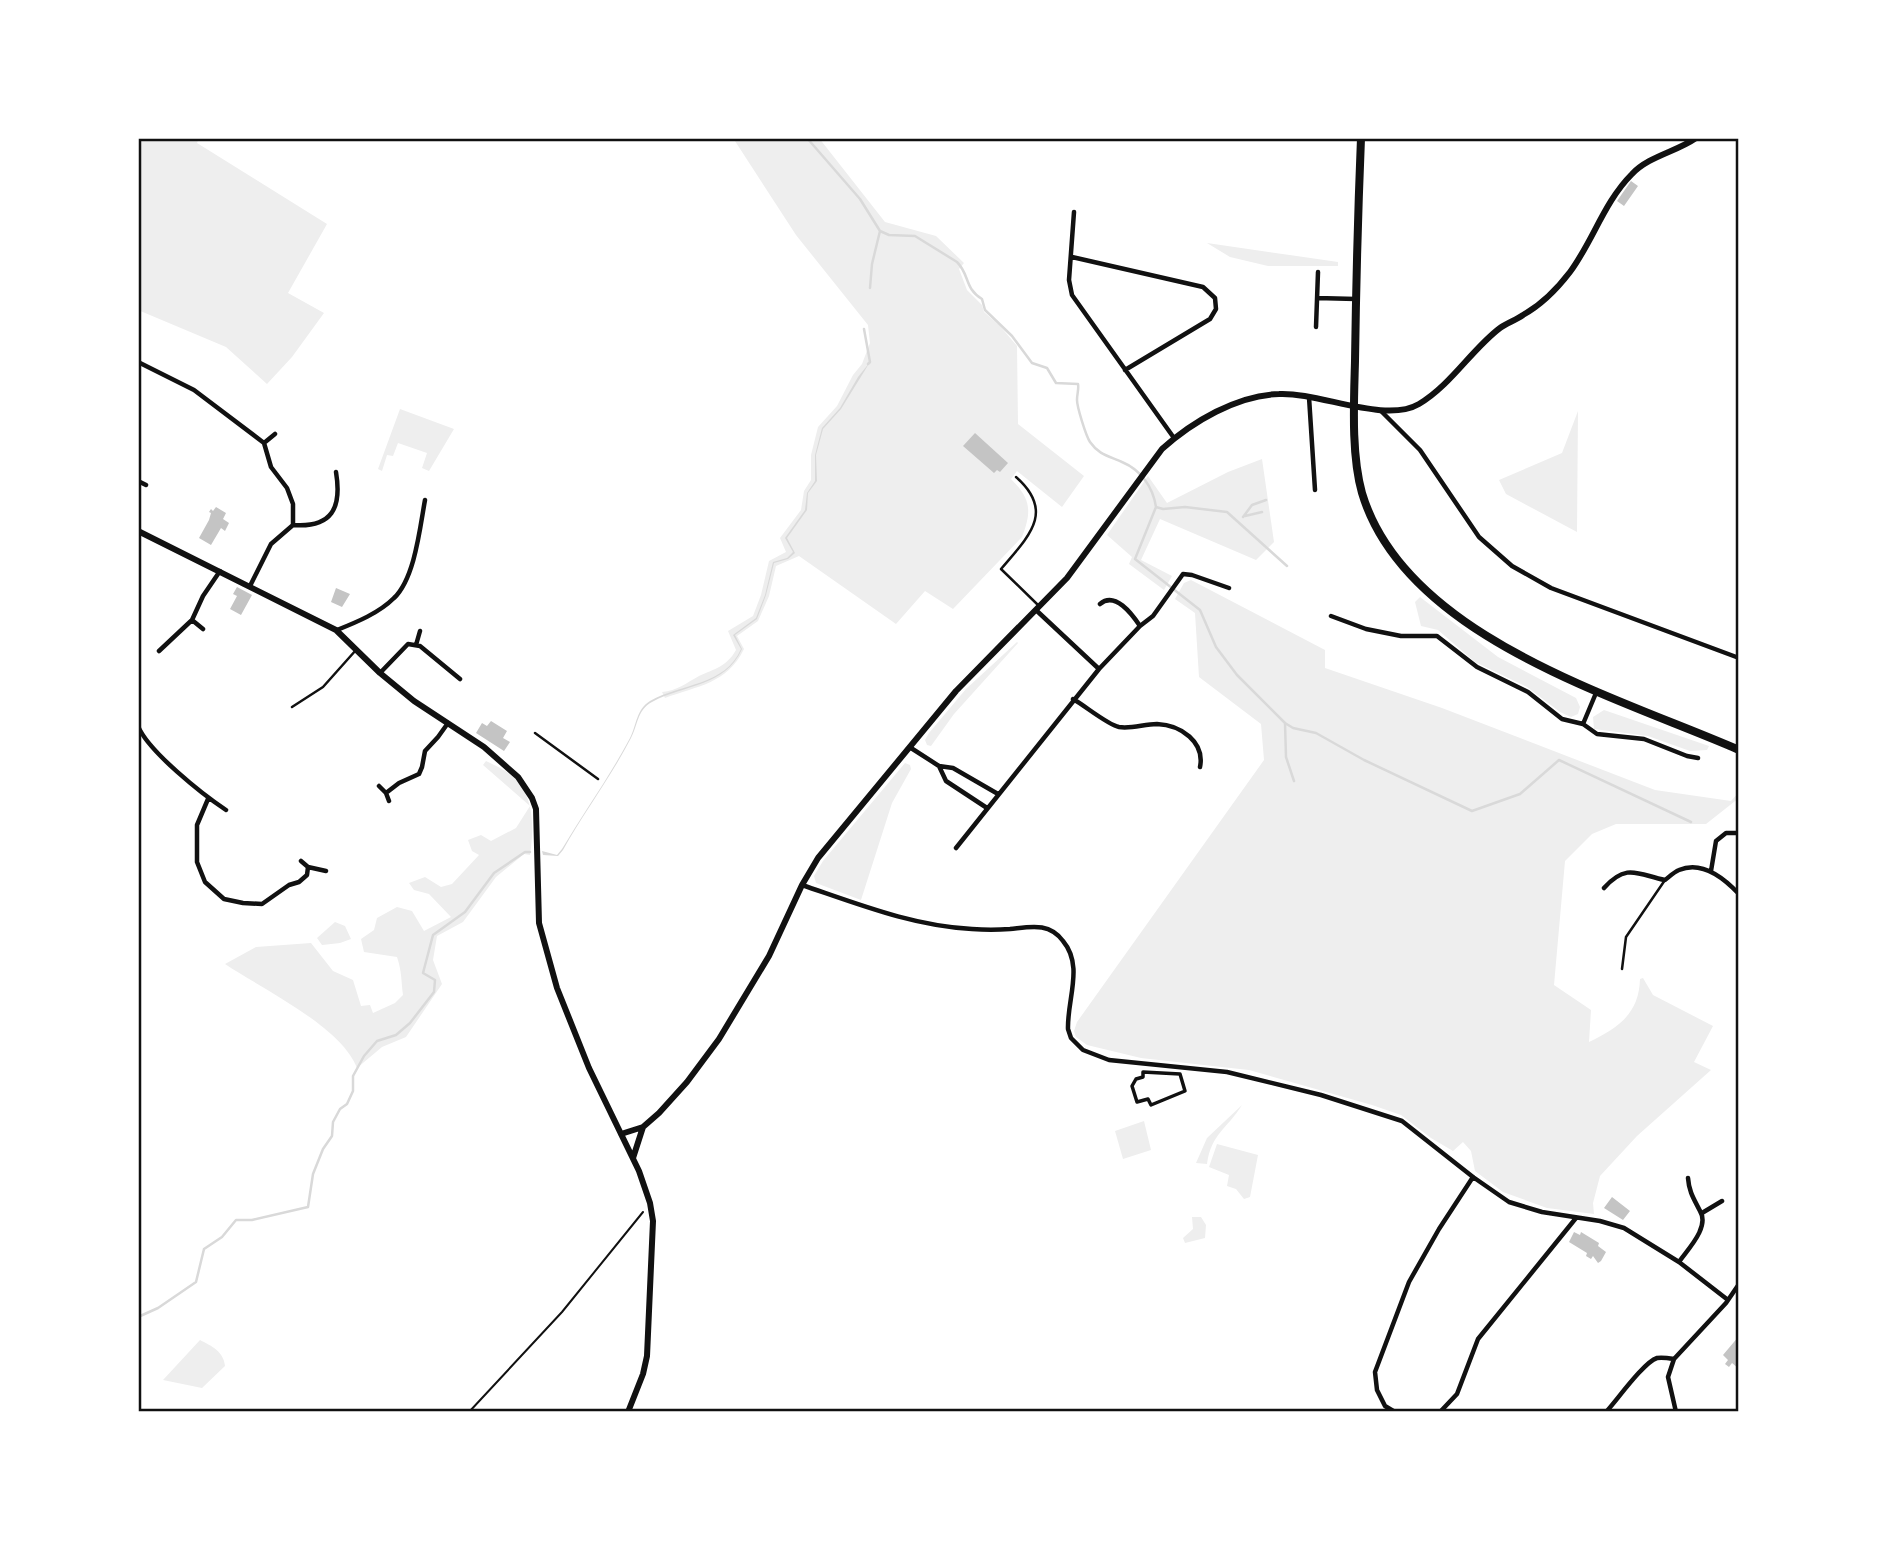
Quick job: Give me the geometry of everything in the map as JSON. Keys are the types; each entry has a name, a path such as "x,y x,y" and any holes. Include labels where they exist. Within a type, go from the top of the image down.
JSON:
{"main road":[{"path":"1361,138 1354,405 1357,461 1361,490 1370,516 1396,560 1433,598 1500,643 1596,693 1739,750"}],"street":[{"path":"621,1134 643,1127 670,1102 724,1031 769,956 802,885 818,858 956,691 1039,609 1073,571 1145,469 1174,438 1232,403 1279,394 1381,411 1419,405 1462,368 1499,329 1526,314 1550,295 1574,266 1609,204 1631,174 1696,138"},
{"path":"1074,212 1069,285 1072,295 1174,438"},
{"path":"1072,257 1203,287 1215,298 1216,309 1210,319 1125,370"},
{"path":"1316,327 1318,272"},
{"path":"1317,298 1356,299"},
{"path":"138,362 194,390 264,443 271,467 287,488 293,504 293,525"},
{"path":"1309,397 1315,490"},
{"path":"1381,411 1420,450 1479,537 1512,566 1551,588 1739,658"},
{"path":"264,443 275,434"},
{"path":"250,586 271,544 293,525 310,526 324,521 334,511 339,493 336,472"},
{"path":"138,481 146,485"},
{"path":"336,630 361,621 396,597 413,563 425,500"},
{"path":"138,531 336,630 380,673 414,701 504,762 526,787 536,809 540,923 557,988 574,1034 633,1158 650,1203 654,1238 647,1356 628,1412"},
{"path":"159,651 192,620 203,596 220,571"},
{"path":"956,848 1073,699 1099,668 1153,616 1184,574 1229,588"},
{"path":"1100,604 1113,600 1129,611 1140,626"},
{"path":"1039,609 1099,668"},
{"path":"1331,616 1366,629 1401,636 1437,636 1477,667 1528,692 1562,719 1583,724 1597,734 1644,739 1698,758"},
{"path":"192,620 203,629"},
{"path":"416,645 420,631"},
{"path":"380,673 408,644 416,645 460,679"},
{"path":"1583,724 1596,693"},
{"path":"1073,699 1111,725 1133,727 1160,724 1185,733 1200,748 1202,757 1199,767"},
{"path":"386,793 418,774 425,751 448,723"},
{"path":"138,726 141,739 208,799 226,810"},
{"path":"911,748 939,766 953,768 998,794"},
{"path":"939,766 946,781 987,808"},
{"path":"379,786 389,801"},
{"path":"208,799 197,825 197,862 205,882 224,899 262,904 299,882 307,875 308,867"},
{"path":"1711,871 1716,841 1726,833 1739,833"},
{"path":"301,861 308,867 326,871"},
{"path":"1604,888 1614,878 1633,872 1647,873 1665,880 1678,870 1688,867 1711,871 1739,894"},
{"path":"802,885 919,922 971,929 995,930 1036,926 1046,928 1063,941 1073,961 1068,1028 1071,1038 1083,1051 1109,1060 1227,1072 1321,1095 1402,1121 1509,1202 1542,1212 1600,1221 1624,1228 1679,1262 1728,1300"},
{"path":"1143,1072 1180,1074 1185,1091 1168,1096 1169,1100 1151,1105 1148,1099 1138,1102 1132,1086 1136,1079 1143,1077 1143,1072"},
{"path":"633,1158 643,1127"},
{"path":"1395,1412 1385,1406 1377,1390 1375,1372 1409,1282 1473,1177"},
{"path":"1679,1262 1703,1223 1702,1213 1691,1195 1688,1178"},
{"path":"1702,1213 1722,1202"},
{"path":"1440,1412 1457,1394 1478,1339 1576,1218"},
{"path":"1675,1412 1668,1377 1674,1359 1728,1300 1739,1284"},
{"path":"1606,1412 1647,1363 1659,1357 1674,1359"}],"lane":[{"path":"1016,477 1030,490 1037,509 1029,537 1001,569 1039,609"},
{"path":"292,707 323,687 356,650"},
{"path":"535,733 597,779"},
{"path":"1622,969 1626,937 1665,880"}],"path":[{"path":"469,1412 562,1312 650,1203"}],"shaded area":[{"path":"138,138 199,138 197,143 327,224 288,293 324,313 292,357 267,384 226,347 138,310"},
{"path":"733,138 819,138 885,222 936,236 964,263 959,269 967,290 1017,346 1018,424 1084,476 1062,507 1017,471 1011,479 1023,493 1028,506 1022,537 953,609 925,591 896,624 799,556 776,566 769,596 758,621 737,636 744,649 737,661 720,677 665,698 662,692 677,688 720,666 729,660 736,650 728,631 753,616 769,561 786,552 780,538 801,510 804,491 811,480 811,455 818,427 837,406 853,375 862,364 870,343 868,325 796,235"},
{"path":"1207,243 1338,262 1338,266 1268,266 1230,257"},
{"path":"870,362 841,409 823,429 816,455 817,481 808,493 807,510 787,538 795,553 788,559 774,563 757,619 735,635 742,649 735,661 715,678 647,705 623,752 563,850 558,856 543,855 542,851 557,855 562,849 622,752 639,713 645,705 662,695 714,677 734,661 741,649 733,635 756,618 773,562 787,558 793,552 785,538 805,510 807,493 815,481 815,455 822,428 840,408"},
{"path":"400,409 454,429 429,471 422,468 427,453 398,443 393,456 387,455 382,471 378,469"},
{"path":"1578,411 1577,532 1506,494 1499,480 1562,453"},
{"path":"1262,459 1274,542 1256,560 1160,519 1141,560 1172,576 1164,590 1129,564 1132,557 1107,535 1148,476 1167,503 1228,472"},
{"path":"1191,580 1325,650 1325,668 1442,708 1655,790 1731,801 1739,792 1739,798 1706,824 1616,824 1592,834 1565,861 1554,985 1591,1010 1589,1042 1618,1025 1631,1011 1636,1002 1640,979 1643,978 1653,995 1713,1026 1694,1062 1711,1070 1637,1136 1600,1176 1593,1203 1594,1214 1547,1208 1503,1192 1475,1171 1471,1151 1463,1142 1453,1151 1401,1115 1372,1105 1249,1070 1141,1058 1087,1045 1076,1037 1074,1031 1077,1022 1264,760 1261,724 1199,677 1195,613 1175,599 1184,583"},
{"path":"1420,597 1498,657 1576,698 1580,707 1578,714 1571,717 1560,712 1527,687 1475,662 1438,630 1421,626 1415,602"},
{"path":"1017,642 954,714 931,746 927,745 925,740 929,733 966,689"},
{"path":"1604,710 1709,746 1707,750 1690,751 1648,736 1594,729 1593,717"},
{"path":"486,761 508,773 519,783 530,806 483,765"},
{"path":"905,763 910,765 911,769 892,803 861,900 816,883 814,876 823,861"},
{"path":"530,806 530,855 524,854 496,877 463,922 437,936 433,960 442,984 406,1037 382,1047 357,1068 348,1052 318,1023 225,964 256,947 311,943 333,971 353,980 361,1006 370,1005 373,1013 395,1003 403,995 397,957 364,952 361,939 374,930 377,918 397,907 412,911 424,931 451,917 429,894 414,890 409,883 425,877 441,887 452,884 479,855 472,851 468,840 481,835 491,841 516,828"},
{"path":"335,922 345,926 351,939 322,945 317,938"},
{"path":"1242,1105 1216,1138 1207,1164 1196,1163 1207,1138"},
{"path":"1144,1121 1151,1150 1123,1159 1115,1131"},
{"path":"1217,1144 1258,1155 1250,1197 1244,1199 1236,1189 1227,1186 1229,1175 1209,1167"},
{"path":"1192,1217 1201,1217 1206,1225 1205,1238 1185,1243 1183,1238 1193,1229"},
{"path":"200,1340 220,1353 225,1366 202,1388 163,1380"}],"building":[{"path":"1631,181 1638,186 1624,206 1617,201"},
{"path":"975,433 1008,463 1000,472 997,470 994,473 963,446"},
{"path":"216,507 226,513 223,519 229,523 225,531 221,528 211,545 199,538 209,520 209,512"},
{"path":"237,587 252,595 241,615 230,609 237,596 233,594"},
{"path":"336,588 350,594 342,607 331,602"},
{"path":"491,721 507,731 503,738 510,742 504,751 476,733 482,723 487,726"},
{"path":"1612,1197 1630,1211 1623,1220 1604,1208"},
{"path":"1574,1232 1580,1235 1581,1232 1599,1243 1598,1246 1606,1252 1601,1261 1598,1263 1593,1256 1591,1259 1586,1256 1587,1253 1569,1242"},
{"path":"1739,1336 1739,1369 1732,1363 1729,1367 1725,1364 1728,1360 1723,1355"}],"waterway":[{"path":"807,138 860,199 880,231 872,264 870,288"},
{"path":"880,231 889,235 915,236 957,262 972,290 982,299 985,310 1012,336 1032,363 1047,368 1056,383 1078,384 1077,404 1090,442 1101,452 1135,470 1149,486 1154,500 1156,507 1135,559 1200,610 1216,647 1237,675 1285,723 1293,728 1316,733 1364,760 1472,811 1520,794 1559,760 1691,822"},
{"path":"864,329 870,362 868,364"},
{"path":"1243,517 1252,505 1266,500"},
{"path":"1156,507 1227,512 1287,566"},
{"path":"1245,516 1262,512"},
{"path":"1285,723 1286,757 1294,781"},
{"path":"138,1317 158,1308 196,1282 204,1249 222,1237 236,1220 252,1220 308,1207 313,1174 323,1149 332,1136 333,1122 353,1091 353,1076 364,1056 377,1041 396,1035 410,1023 434,992 435,980 423,973 433,935 465,912 494,873 525,852 530,852"}]}
